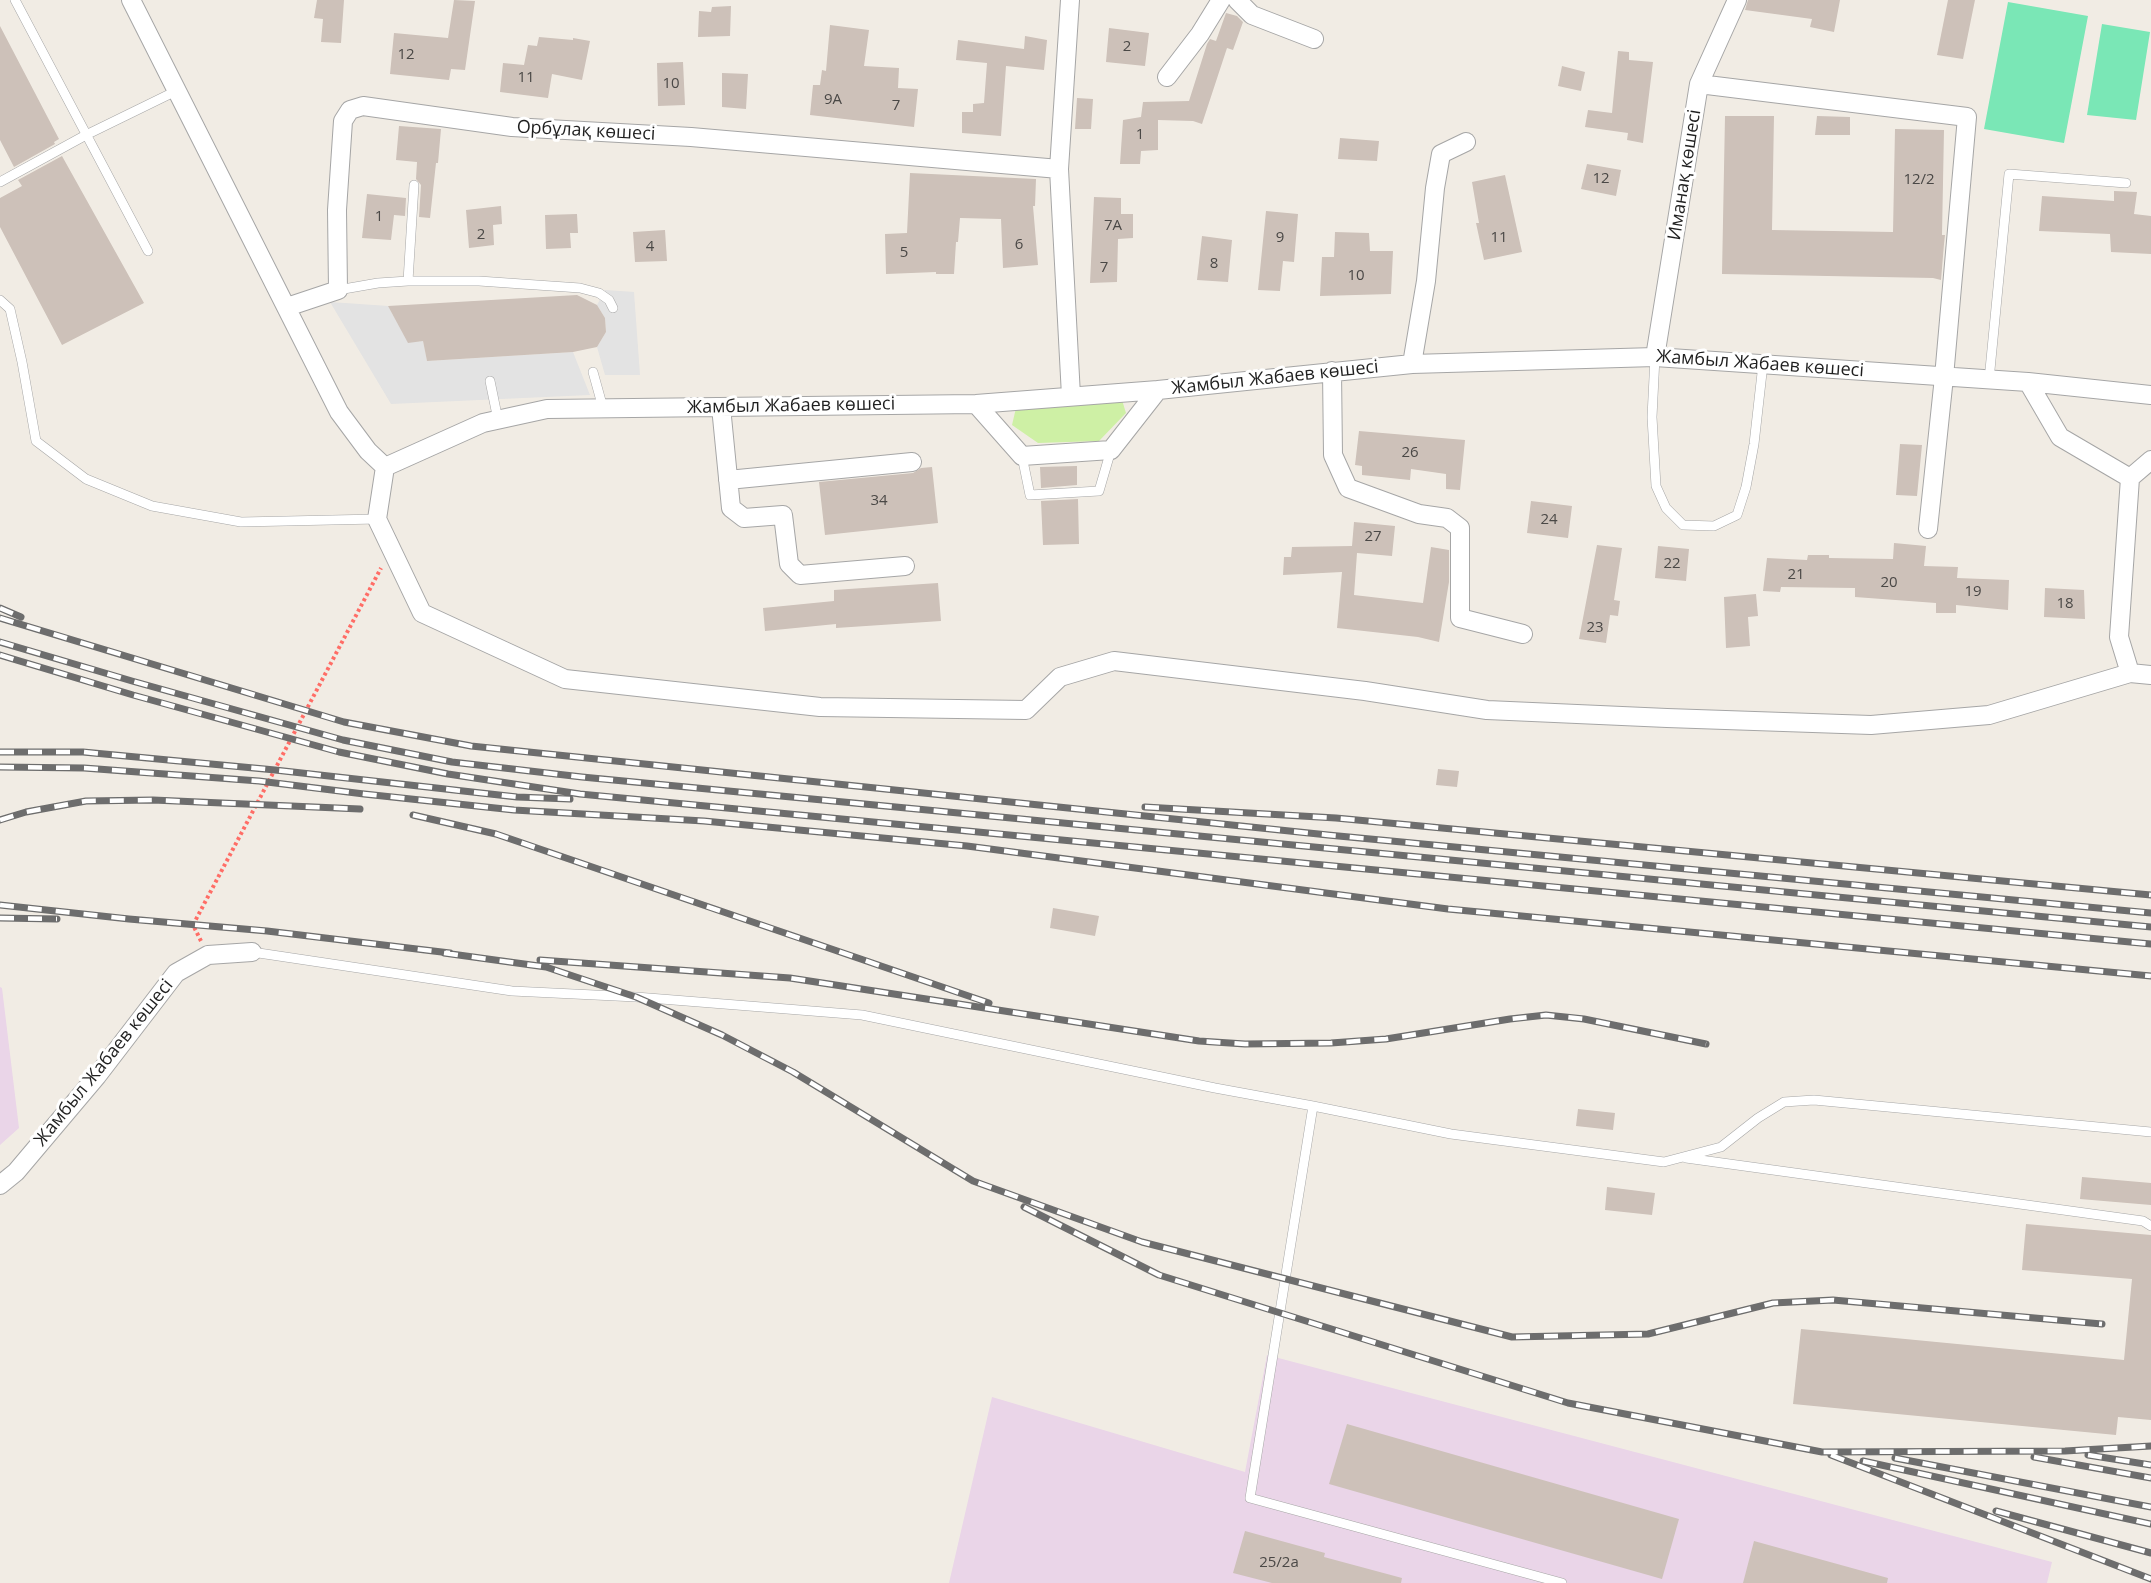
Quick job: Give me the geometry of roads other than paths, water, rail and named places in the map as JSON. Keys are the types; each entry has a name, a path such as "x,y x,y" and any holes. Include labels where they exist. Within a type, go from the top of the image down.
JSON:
{"street":[{"path":"131,0 339,412 368,451 385,467 377,519 422,613 565,679 820,707 1026,710 1060,677 1114,661 1365,691 1486,710 1871,724 1989,715 2130,673 2151,675"},
{"path":"1070,0 1059,169 1071,396"},
{"path":"1167,77 1200,34 1221,0"},
{"path":"1237,0 1252,15 1314,39"},
{"name":"Иманақ көшесі","path":"1655,357 1699,84 1737,0"},
{"path":"1699,84 1967,117 1928,529"},
{"name":"Орбұлақ көшесі","path":"338,290 337,210 343,121 350,110 363,106 512,127 703,138 1059,169"},
{"path":"1412,364 1426,281 1435,188 1441,154 1466,142"},
{"path":"286,307 338,290"},
{"name":"Жамбыл Жабаев көшесі","path":"385,467 483,423 547,409 976,404 1158,390 1412,364 1655,357 2028,382 2151,395"},
{"path":"1332,371 1333,455 1348,488 1419,514 1447,518 1460,528 1460,618 1523,634"},
{"path":"2028,382 2060,437 2130,478"},
{"path":"976,404 1022,456 1111,450 1158,390"},
{"path":"721,407 731,508 744,518 783,515 789,564 800,575 904,566"},
{"path":"2130,673 2119,637 2130,478 2151,460"},
{"path":"728,480 912,462"},
{"name":"Жамбыл Жабаев көшесі","path":"0,1185 16,1172 97,1076 176,973 208,954 252,952"}],"lane":[{"path":"15,0 148,251"},
{"path":"0,182 86,135 176,91"},
{"path":"1989,380 2009,174 2126,183"},
{"path":"408,281 414,184"},
{"path":"338,290 370,284 408,281 479,281 580,288 599,293 609,300 613,308"},
{"path":"0,300 10,309 36,441 86,479 152,506 241,522 377,519"},
{"path":"1655,357 1652,417 1656,486 1666,508 1683,525 1714,526 1737,514 1750,465 1763,364"},
{"path":"593,372 603,408"},
{"path":"490,381 498,420"},
{"path":"1022,456 1030,495 1098,491 1111,450"},
{"path":"252,952 512,991 636,997 862,1015 1451,1134 1664,1162 1721,1147 1758,1118 1784,1102 1814,1100 2151,1132"},
{"path":"1313,1106 1250,1498 1562,1583"},
{"path":"1681,1157 2143,1221 2151,1226"}],"railway":[{"path":"0,608 21,617"},
{"path":"0,618 344,722 471,746 1328,835 2151,913"},
{"path":"0,642 343,740 452,762 582,777 2151,927"},
{"path":"0,655 133,695 339,752 448,774 580,794 2151,944"},
{"path":"0,752 83,752 275,770 517,797 570,799"},
{"path":"0,767 84,768 259,781 514,810 704,821 967,846 1448,909 2151,976"},
{"path":"0,820 26,812 86,801 153,800 360,809"},
{"path":"1145,807 1336,818 2151,895"},
{"path":"413,815 496,834 989,1003"},
{"path":"0,905 267,931 450,953"},
{"path":"0,918 57,919"},
{"path":"444,953 546,967 636,997 722,1035 793,1072 973,1181 1142,1242 1512,1337 1648,1334 1773,1303 1833,1300 2102,1324"},
{"path":"540,960 790,978 1199,1041 1245,1044 1331,1043 1386,1039 1546,1015 1584,1019 1706,1044"},
{"path":"1024,1207 1159,1275 1568,1403 1822,1452 2065,1451 2151,1446"},
{"path":"1831,1455 2151,1579"},
{"path":"2088,1455 2151,1465"},
{"path":"2034,1457 2151,1478"},
{"path":"1895,1458 2151,1507"},
{"path":"1863,1461 2151,1524"},
{"path":"1996,1511 2151,1553"}]}
